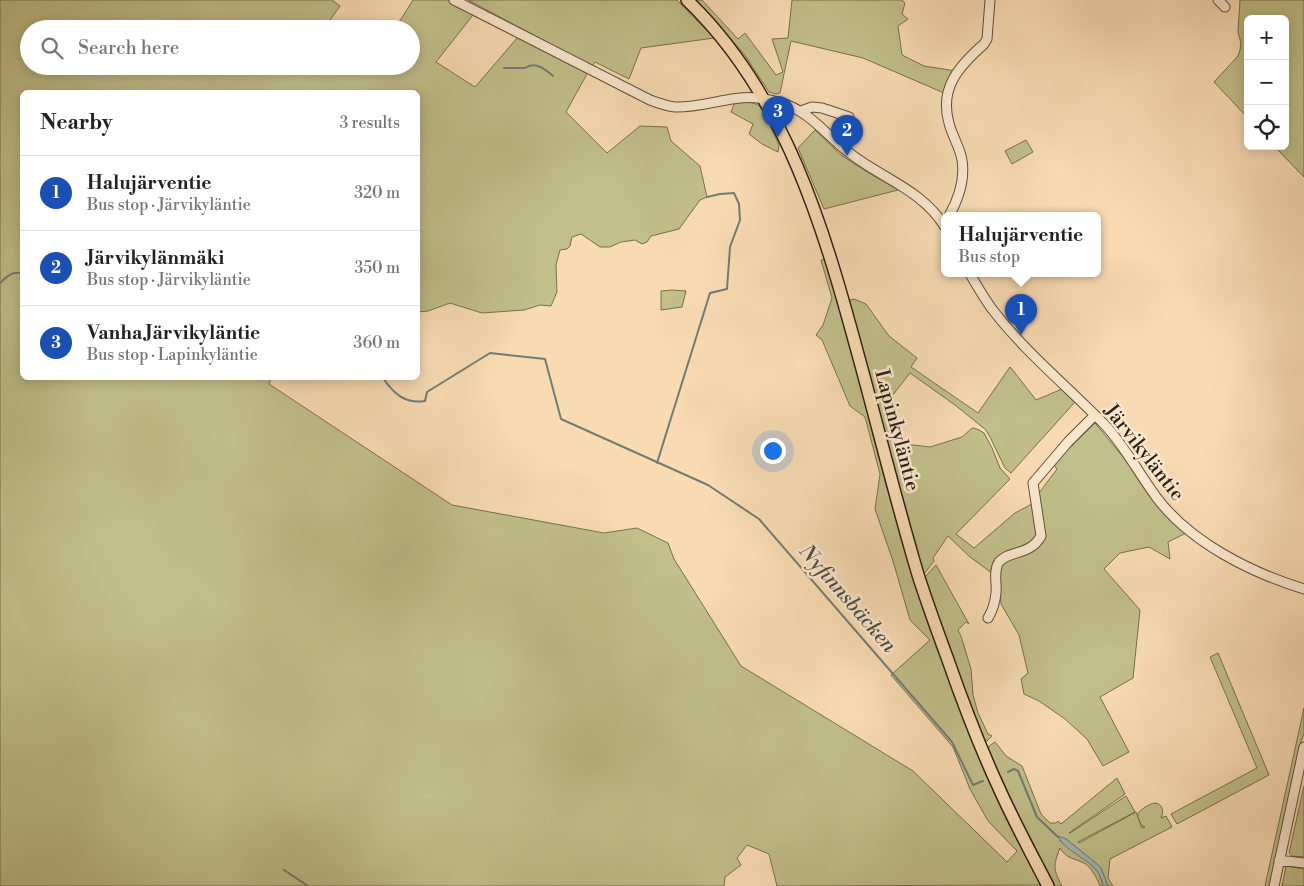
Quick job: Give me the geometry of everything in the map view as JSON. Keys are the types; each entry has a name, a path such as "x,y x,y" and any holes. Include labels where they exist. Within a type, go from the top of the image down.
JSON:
{"main road":[{"name":"Lapinkyläntie","path":"687,0 737,56 764,99 791,150 811,199 844,304 920,580 938,633 977,739 1011,814 1048,886"}],"street":[{"path":"454,0 650,100 662,104 674,107 698,106 755,98 782,102 801,111 848,152 916,195 941,222"},
{"path":"951,212 960,189 962,159 949,125 946,112 947,96 959,69 984,44 987,38 990,0"},
{"path":"1218,0 1225,7"},
{"path":"801,111 812,107 822,108 849,117"},
{"name":"Järvikyläntie","path":"972,277 993,310 1038,359 1119,441 1158,500 1173,516 1209,545 1237,561 1304,589"},
{"path":"988,618 993,610 996,593 996,571 999,562 1032,547 1041,536 1033,483 1068,442 1095,415"},
{"path":"1274,886 1304,747"},
{"path":"1279,860 1304,864"}],"shaded area":[{"path":"0,0 332,0 340,6 330,20 20,20 20,75 420,75 420,20 400,20 413,0 448,0 473,15 436,62 475,87 518,37 588,72 566,112 607,153 640,126 667,127 671,141 700,166 707,197 700,200 679,229 651,236 647,242 642,244 635,240 621,242 610,247 600,247 581,234 572,237 570,246 567,249 560,250 556,265 557,292 551,306 540,305 524,310 482,313 450,303 420,312 420,90 20,90 20,380 270,380 269,384 452,505 604,533 637,528 668,543 674,559 741,666 913,771 1007,862 1017,851 988,821 970,789 953,747 891,675 930,640 910,620 893,561 875,509 880,474 865,417 850,406 822,340 816,335 823,325 832,298 821,260 826,259 907,553 1041,885 777,886 769,854 747,845 737,858 741,865 725,877 724,886 0,886"},
{"path":"468,0 677,0 714,38 641,48 629,79 595,62 592,66"},
{"path":"695,0 702,0 738,39 745,33 776,75 783,72 772,39 788,38 792,0 902,0 905,3 902,14 908,19 898,26 902,55 924,66 956,71 944,93 863,58 791,41 780,93 776,94 769,92 744,54"},
{"path":"1240,0 1304,0 1304,177 1278,150 1289,150 1289,15 1244,15 1244,114 1214,82 1238,56 1241,43 1238,32"},
{"path":"735,102 754,103 763,109 779,145 778,152 762,144 749,134 753,124 731,112"},
{"path":"815,130 841,155 898,190 824,209 798,148"},
{"path":"1026,140 1033,152 1012,164 1005,151"},
{"path":"661,291 686,291 682,307 661,310"},
{"path":"854,299 866,304 889,336 917,358 911,367 978,413 1010,367 1036,400 1062,389 1075,402 1011,473 1005,468 986,430 910,373 885,405 896,443 930,447 962,437 972,428 984,433 1000,468 1010,479 956,534 974,548 1015,513 1030,505 1057,469 1053,464 1095,423 1123,457 1156,504 1186,533 1168,542 1170,559 1149,547 1120,553 1104,569 1140,610 1133,678 1100,697 1129,752 1103,766 1087,739 1065,719 1039,701 1024,694 1021,679 1028,673 1019,635 1001,604 1000,579 970,557 948,536 933,558 934,561 924,574 849,306 850,300"},
{"path":"936,565 969,624 966,622 958,630 971,669 973,695 978,713 988,734 992,736 987,741 982,739 948,649 925,577"},
{"path":"1218,653 1269,775 1177,824 1171,814 1257,768 1210,657"},
{"path":"1304,708 1304,734 1270,886 1265,886"},
{"path":"995,742 1006,756 1022,766 1041,814 1050,823 1058,821 1061,824 1117,778 1125,794 1069,833 1126,796 1135,812 1079,843 1136,812 1138,818 1140,811 1154,803 1161,806 1161,818 1166,816 1172,827 1110,859 1108,878 1113,886 1108,886 1101,868 1097,864 1066,839 1059,840 1090,863 1099,873 1103,886 1100,886 1094,873 1087,865 1068,856 1060,848 1055,867 1062,886 1052,886 988,753 989,746"},
{"path":"1304,786 1304,857 1292,856 1289,853"},
{"path":"1286,866 1304,869 1304,886 1282,886"}],"water":[{"path":"1058,836 1066,839 1101,868 1108,886 1103,886 1095,868 1061,842"}],"waterway":[{"path":"504,68 525,68 532,65 543,69 553,76"},
{"name":"Nyfinnsbäcken","path":"657,463 710,293 727,289 730,247 740,220 739,204 734,193 707,197"},
{"path":"0,283 10,275 20,273"},
{"name":"Nyfinnsbäcken","path":"384,380 391,389 401,397 418,402 425,401 427,392 490,353 545,359 561,419 708,485 759,519 952,742 973,785 983,781"},
{"name":"Nyfinnsbäcken","path":"1008,772 1014,769 1018,771 1037,817 1058,837"},
{"path":"284,870 308,886"}],"place":[{"name":"Vanha Järvikyläntie","path":"778,137"},
{"name":"Järvikylänmäki","path":"847,156"},
{"name":"Halujärventie","path":"1021,335"}]}
